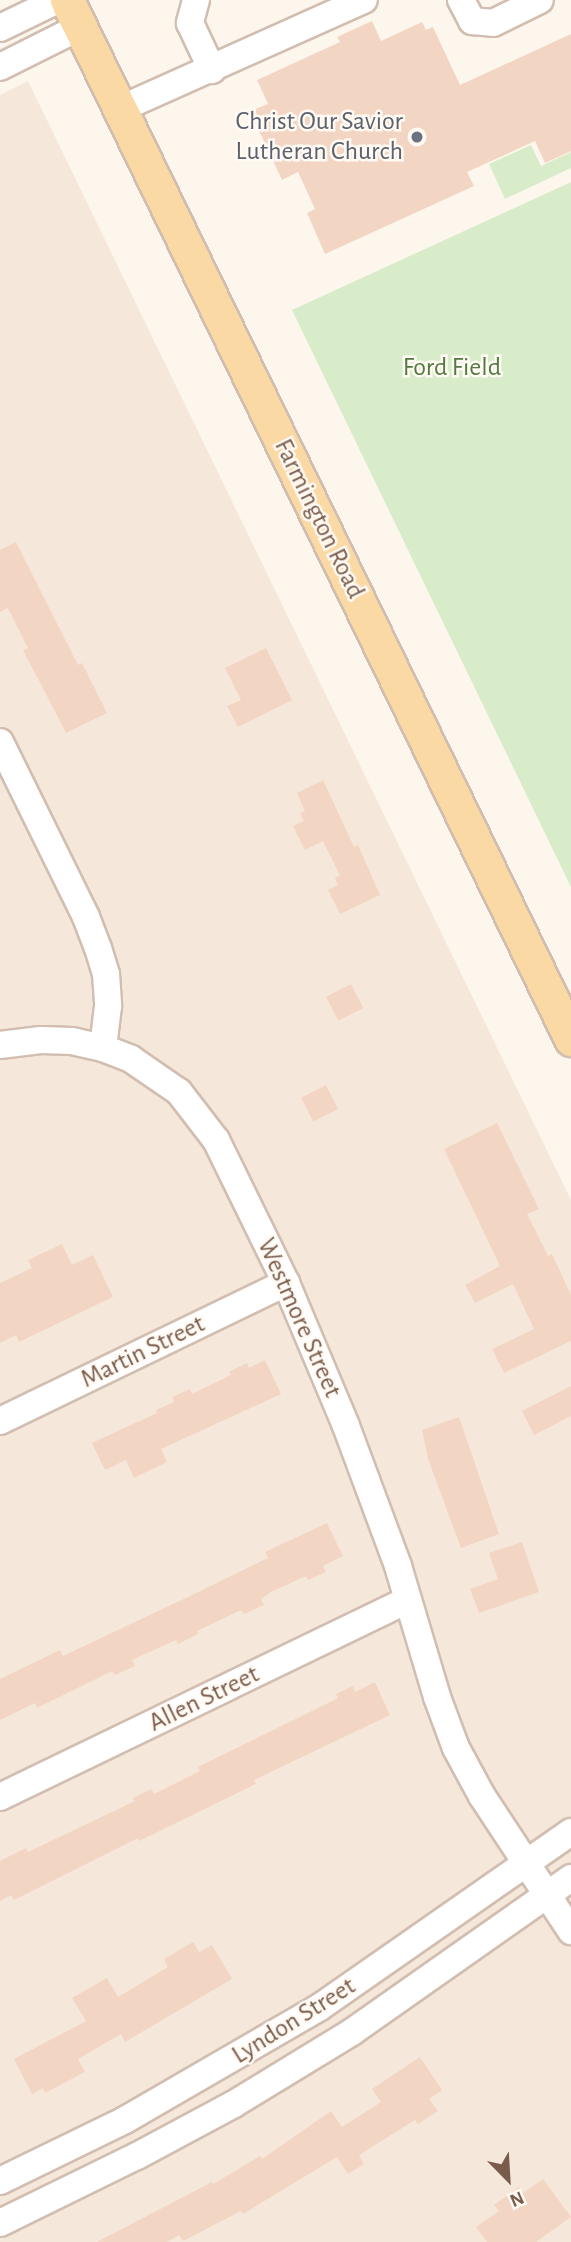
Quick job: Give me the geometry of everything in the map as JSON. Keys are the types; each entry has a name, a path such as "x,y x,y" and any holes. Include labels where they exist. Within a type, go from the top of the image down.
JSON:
{"main road":[{"name":"Farmington Road","path":"74,14 571,1039"}],"street":[{"path":"0,27 58,0"},
{"path":"196,0 190,23 212,70"},
{"path":"120,109 364,0"},
{"path":"461,0 472,21 493,23 540,0"},
{"path":"0,66 74,14"},
{"path":"0,742 86,917 97,948 106,975 108,1006 103,1048"},
{"name":"Westmore Street","path":"0,1045 41,1040 72,1041 103,1048 131,1059 179,1092 201,1117 216,1140 286,1283 346,1426 408,1600 456,1748 482,1796 571,1931"},
{"name":"Martin Street","path":"0,1421 286,1283"},
{"name":"Allen Street","path":"0,1797 408,1600"},
{"name":"Lyndon Street","path":"0,2181 125,2120 234,2059 414,1944 571,1832"},
{"name":"Lyndon Street","path":"0,2223 137,2156 234,2104 352,2032 571,1878"}],"shaded area":[{"path":"28,81 571,1200 571,2242 0,2242 0,95"}],"green space":[{"path":"531,145 541,166 571,152 571,168 505,199 489,164"},
{"name":"Ford Field","path":"571,182 571,887 292,310"}],"building":[{"name":"Christ Our Savior Lutheran Church","path":"372,21 381,41 422,22 426,30 433,27 460,85 571,34 571,151 545,163 535,141 467,172 474,186 325,254 307,213 315,209 298,172 282,180 250,111 268,104 257,80 340,42 337,37"},
{"path":"16,542 78,665 82,663 107,713 66,733 23,650 28,648 8,608 0,612 0,550"},
{"path":"266,648 292,700 238,727 227,706 241,700 225,668"},
{"path":"323,780 354,847 358,845 380,895 340,914 328,890 338,885 335,878 340,875 323,841 305,850 293,826 304,821 300,813 305,811 297,793"},
{"path":"351,984 363,1008 338,1021 326,997"},
{"path":"326,1085 338,1109 313,1122 301,1098"},
{"path":"497,1123 539,1209 527,1214 548,1256 552,1254 571,1295 571,1341 504,1373 492,1349 534,1329 513,1284 475,1303 465,1285 500,1266 444,1149"},
{"path":"62,1244 72,1265 93,1255 113,1297 19,1342 16,1335 0,1343 0,1283 32,1268 28,1260"},
{"path":"265,1360 281,1394 161,1449 167,1462 134,1478 126,1460 105,1470 92,1443 157,1413 156,1410 174,1402 172,1397 190,1389 192,1394 231,1375 229,1372 247,1363 249,1368"},
{"path":"571,1386 571,1416 534,1435 522,1411"},
{"path":"459,1417 499,1534 461,1548 428,1459 422,1430"},
{"path":"327,1523 343,1556 323,1566 326,1572 308,1580 306,1576 271,1592 261,1599 264,1605 244,1614 241,1610 197,1631 198,1634 178,1644 176,1640 132,1660 135,1666 115,1675 112,1671 37,1708 35,1703 0,1720 0,1679 60,1650 63,1656 192,1595 268,1558 265,1552"},
{"path":"522,1542 539,1592 479,1613 470,1589 498,1579 489,1553"},
{"path":"375,1682 390,1715 254,1780 256,1784 139,1841 138,1838 14,1900 11,1895 0,1901 0,1861 26,1848 28,1852 135,1801 133,1798 151,1789 154,1794 200,1771 198,1767 338,1698 336,1694 353,1686 355,1692"},
{"path":"193,1942 199,1952 212,1945 232,1979 125,2042 121,2034 78,2059 85,2072 45,2093 43,2088 32,2094 14,2059 86,2021 72,1998 107,1978 118,1997 168,1967 164,1959"},
{"path":"420,2057 442,2090 429,2099 438,2111 418,2124 415,2120 359,2155 364,2164 348,2174 337,2157 243,2214 241,2211 183,2241 179,2235 167,2242 97,2242 212,2182 213,2184 260,2156 262,2159 331,2111 342,2127 381,2102 372,2089"},
{"path":"543,2179 571,2217 536,2242 487,2242 476,2227 499,2211 494,2205 519,2187 523,2193"}],"place":[{"name":"Christ Our Savior Lutheran Church","path":"417,137"}]}
